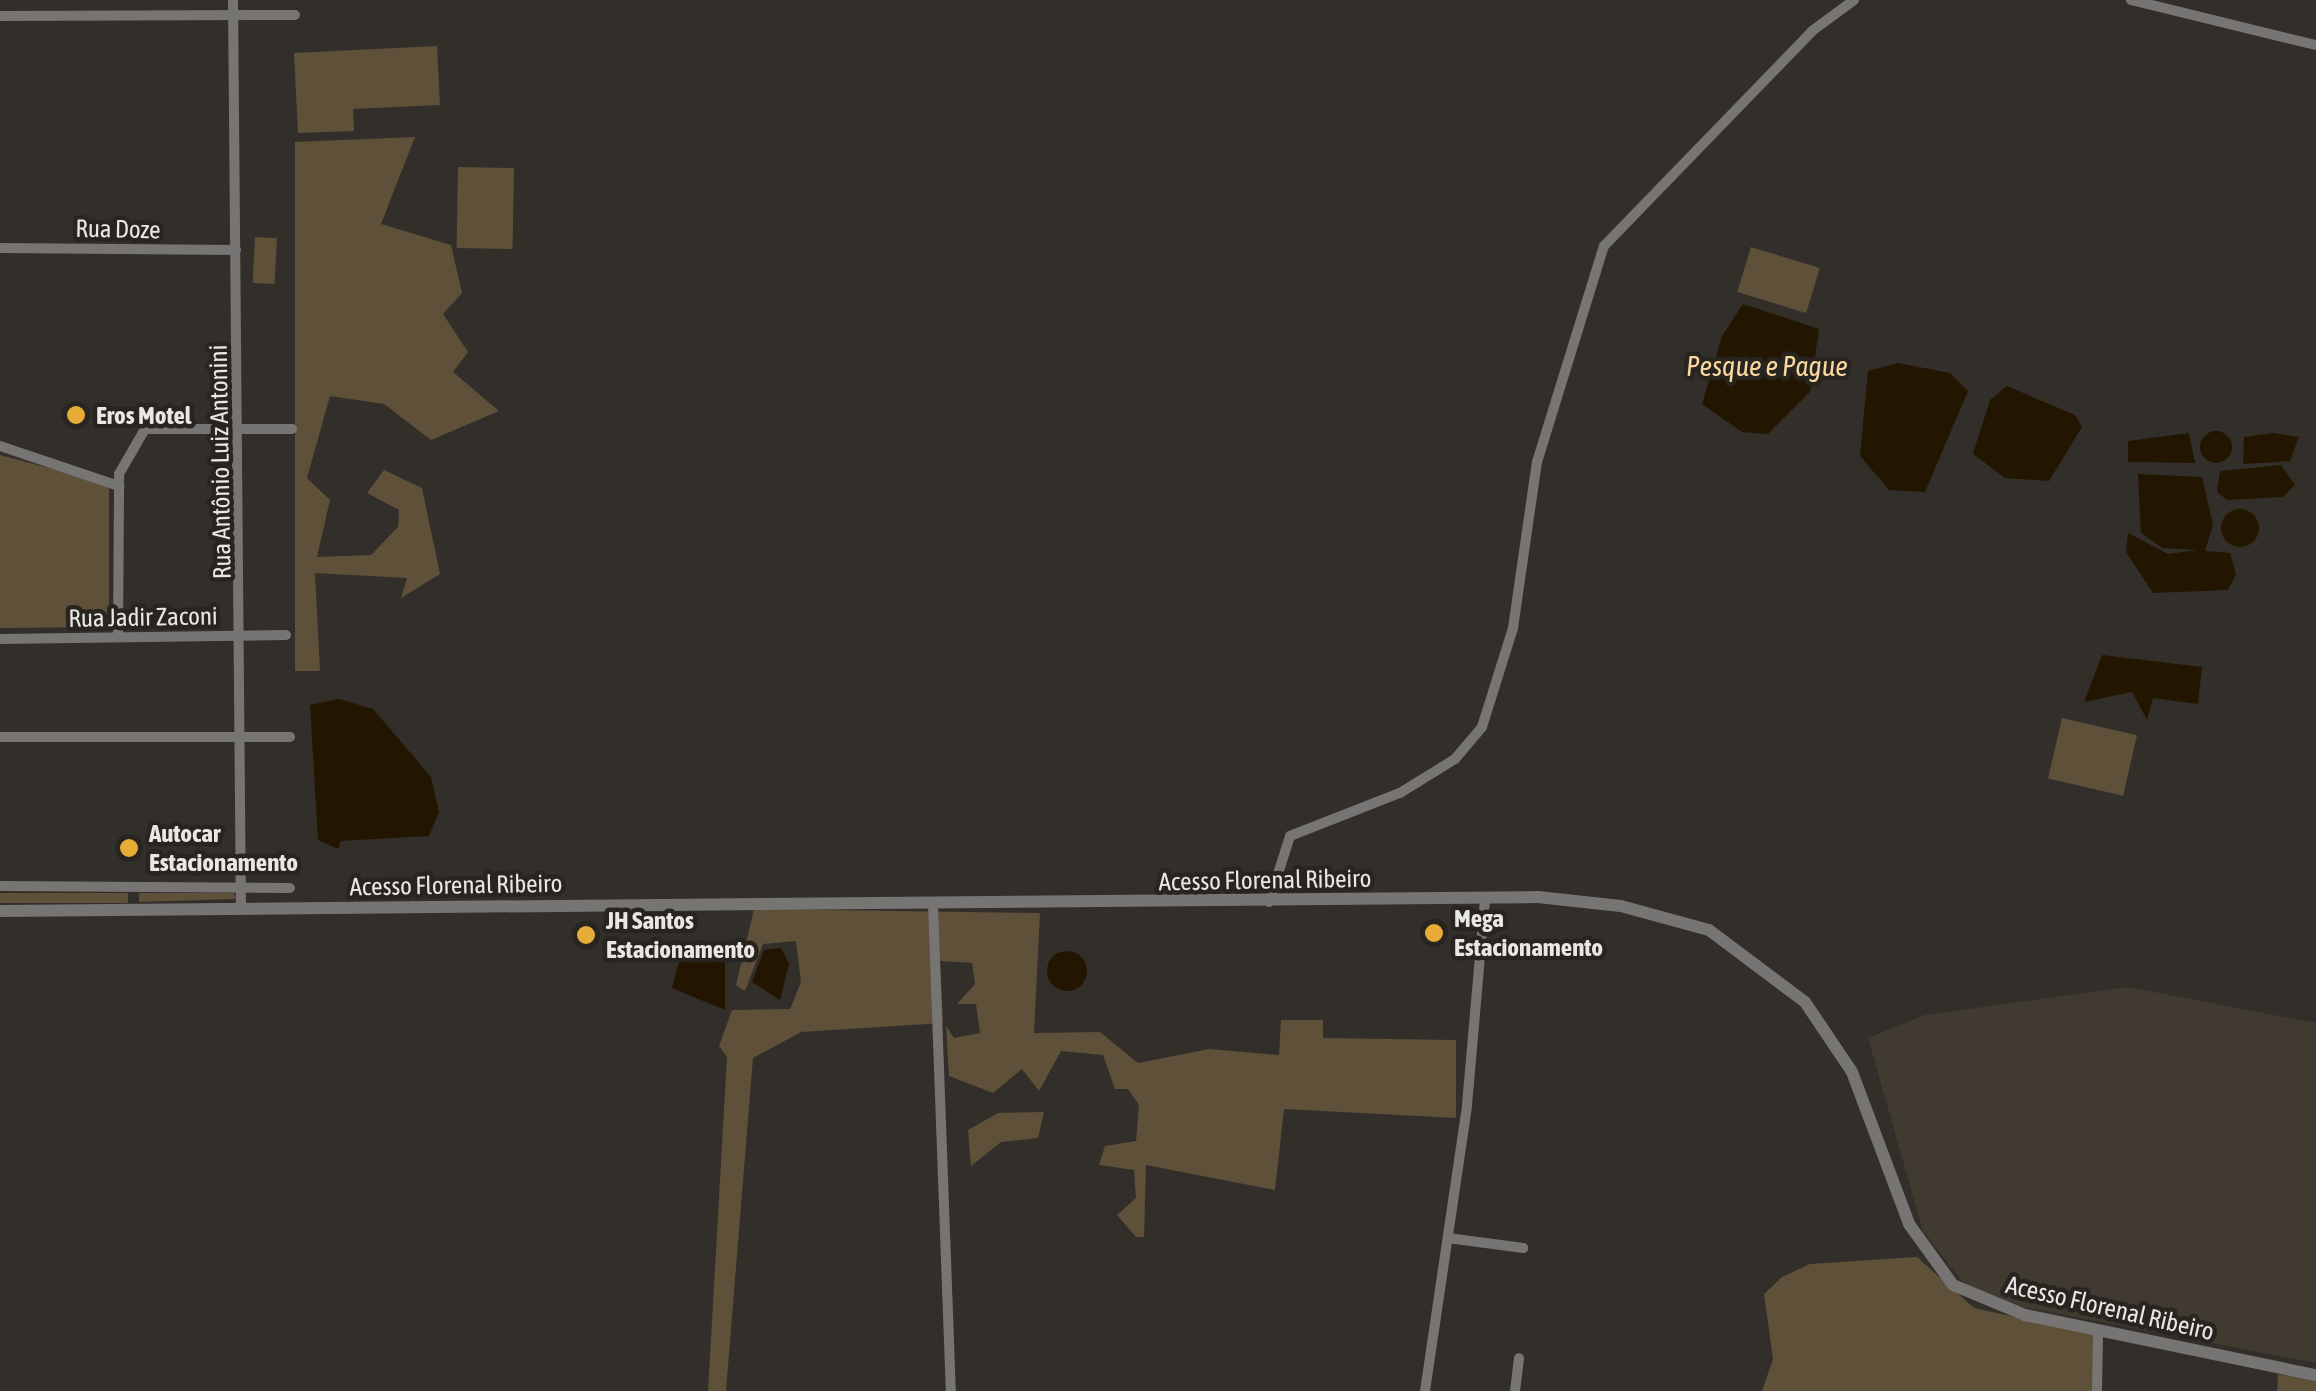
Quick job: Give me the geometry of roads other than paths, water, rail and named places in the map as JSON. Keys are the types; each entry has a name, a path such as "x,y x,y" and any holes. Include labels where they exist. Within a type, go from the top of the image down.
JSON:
{"street":[{"name":"Rua Antônio Luiz Antonini","path":"233,0 242,428 241,910"},
{"path":"1269,902 1290,836 1400,793 1455,760 1482,727 1513,628 1537,462 1604,246 1812,31 1854,0"},
{"path":"2131,0 2316,45"},
{"path":"0,16 295,14"},
{"name":"Rua Doze","path":"0,248 236,250"},
{"path":"118,637 119,486 146,429 292,429"},
{"path":"0,446 119,486"},
{"name":"Rua Jadir Zaconi","path":"0,639 286,634"},
{"path":"0,738 290,737"},
{"path":"0,886 290,888"},
{"path":"1425,1391 1448,1238 1485,898"},
{"name":"Acesso Florenal Ribeiro","path":"0,911 1485,898 1640,910 1745,950 1805,1002 1852,1072 1908,1224 1944,1274 2000,1308 2098,1332 2316,1375"},
{"path":"934,905 950,1391"},
{"path":"1448,1238 1523,1248"},
{"path":"2097,1391 2098,1332"},
{"path":"1515,1391 1519,1358"}],"water":[{"name":"Pesque e Pague","path":"1743,304 1819,329 1810,392 1768,434 1742,432 1702,404 1722,336"},
{"path":"1898,363 1950,373 1968,391 1925,492 1889,490 1860,456 1868,371"},
{"path":"2007,386 2075,415 2082,427 2049,481 2005,478 1973,454 1990,400"},
{"path":"2216,431 2228,435 2232,447 2228,459 2216,463 2204,459 2200,447 2204,435"},
{"path":"2189,433 2195,463 2128,462 2128,441"},
{"path":"2273,433 2299,437 2290,461 2243,464 2244,437"},
{"path":"2281,465 2295,485 2283,497 2227,500 2217,492 2220,471"},
{"path":"2138,474 2202,477 2213,525 2205,551 2230,553 2236,574 2228,590 2153,593 2126,552 2128,533 2168,554 2197,550 2162,548 2141,533"},
{"path":"2240,509 2253,515 2259,528 2253,541 2240,547 2227,541 2221,528 2227,515"},
{"path":"2102,655 2202,667 2198,704 2153,698 2147,720 2132,692 2084,702"},
{"path":"339,699 373,709 431,777 439,812 429,836 341,841 338,849 318,840 310,705"},
{"path":"781,948 789,964 780,1000 752,982 764,950"},
{"path":"1067,951 1081,957 1087,971 1081,985 1067,991 1053,985 1047,971 1053,957"},
{"path":"707,952 725,957 725,1010 672,988 679,961"}],"place":[{"name":"Eros Motel","path":"76,415"},
{"name":"Autocar Estacionamento","path":"129,848"},
{"name":"Mega Estacionamento","path":"1434,933"},
{"name":"JH Santos Estacionamento","path":"586,935"}]}
